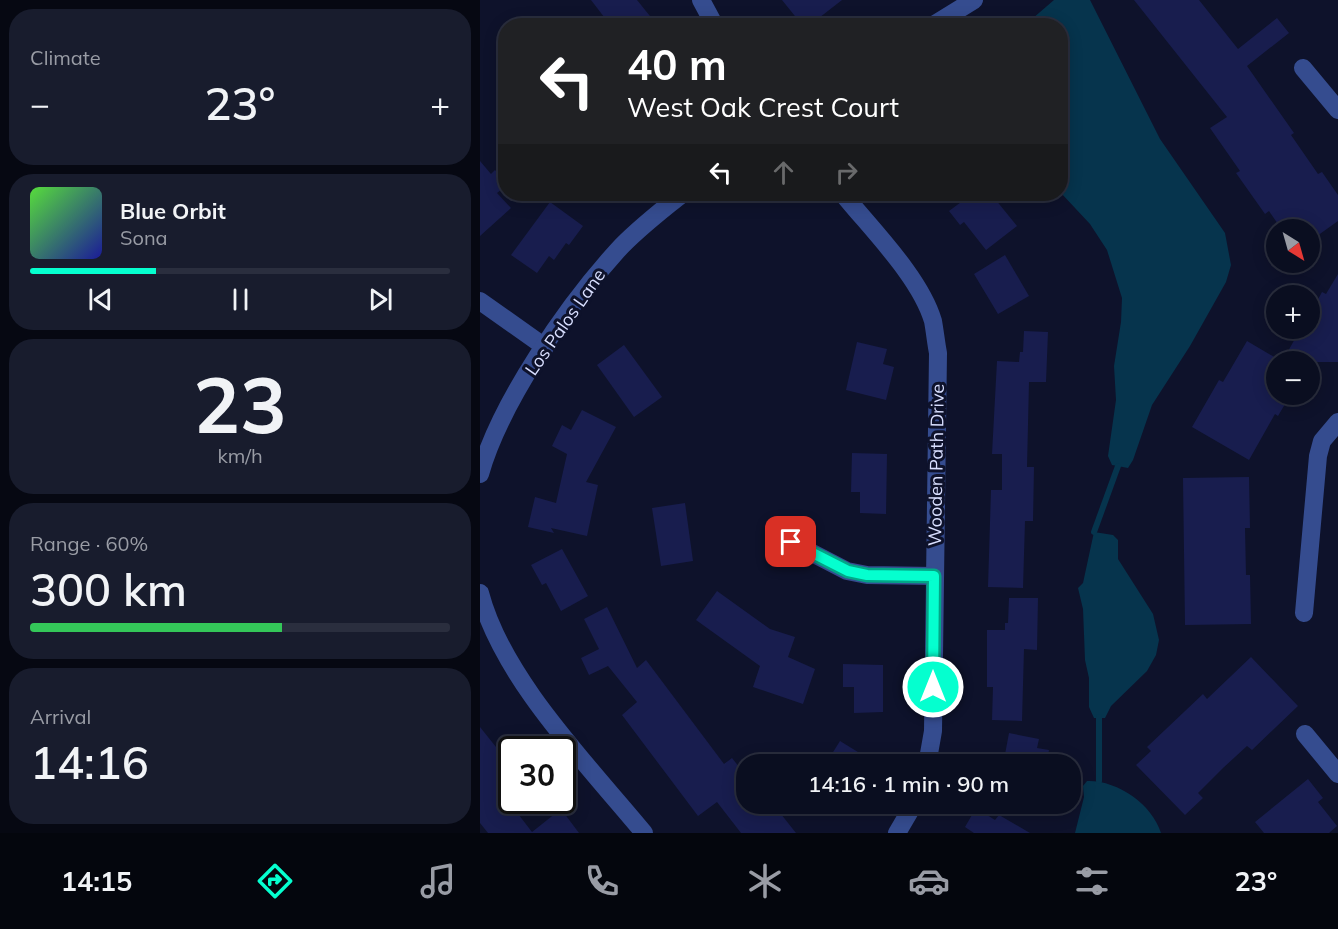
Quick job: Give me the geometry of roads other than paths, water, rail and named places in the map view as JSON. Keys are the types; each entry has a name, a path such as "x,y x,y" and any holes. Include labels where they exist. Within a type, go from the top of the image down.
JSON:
{"street":[{"path":"701,0 711,18"},
{"path":"945,18 974,0"},
{"path":"1304,68 1338,110"},
{"name":"Los Palos Lane","path":"480,474 489,444 505,412 545,347 617,251 674,201"},
{"name":"Wooden Path Drive","path":"849,201 907,274 932,320 938,353 933,731 929,754"},
{"path":"480,301 545,347"},
{"path":"1304,613 1318,456 1322,441 1338,422"},
{"path":"791,542 848,571 867,575 934,576"},
{"path":"480,593 491,626 520,678 644,833"},
{"path":"1305,734 1338,774"},
{"path":"897,833 908,814"}],"water":[{"path":"1054,0 1090,0 1160,139 1225,233 1231,265 1226,282 1190,346 1152,405 1133,460 1128,468 1112,465 1108,456 1116,400 1114,366 1121,322 1122,298 1107,250 1090,224 1068,200 1068,18 1033,18"},
{"path":"1094,532 1113,535 1118,540 1118,559 1153,614 1159,640 1156,655 1147,671 1111,706 1105,718 1094,718 1089,707 1083,609 1078,588 1083,583"},
{"path":"1087,781 1121,789 1142,804 1156,822 1161,833 1075,833 1084,797 1083,786"}],"waterway":[{"path":"1094,532 1118,466"},
{"path":"1099,717 1099,781"}]}
